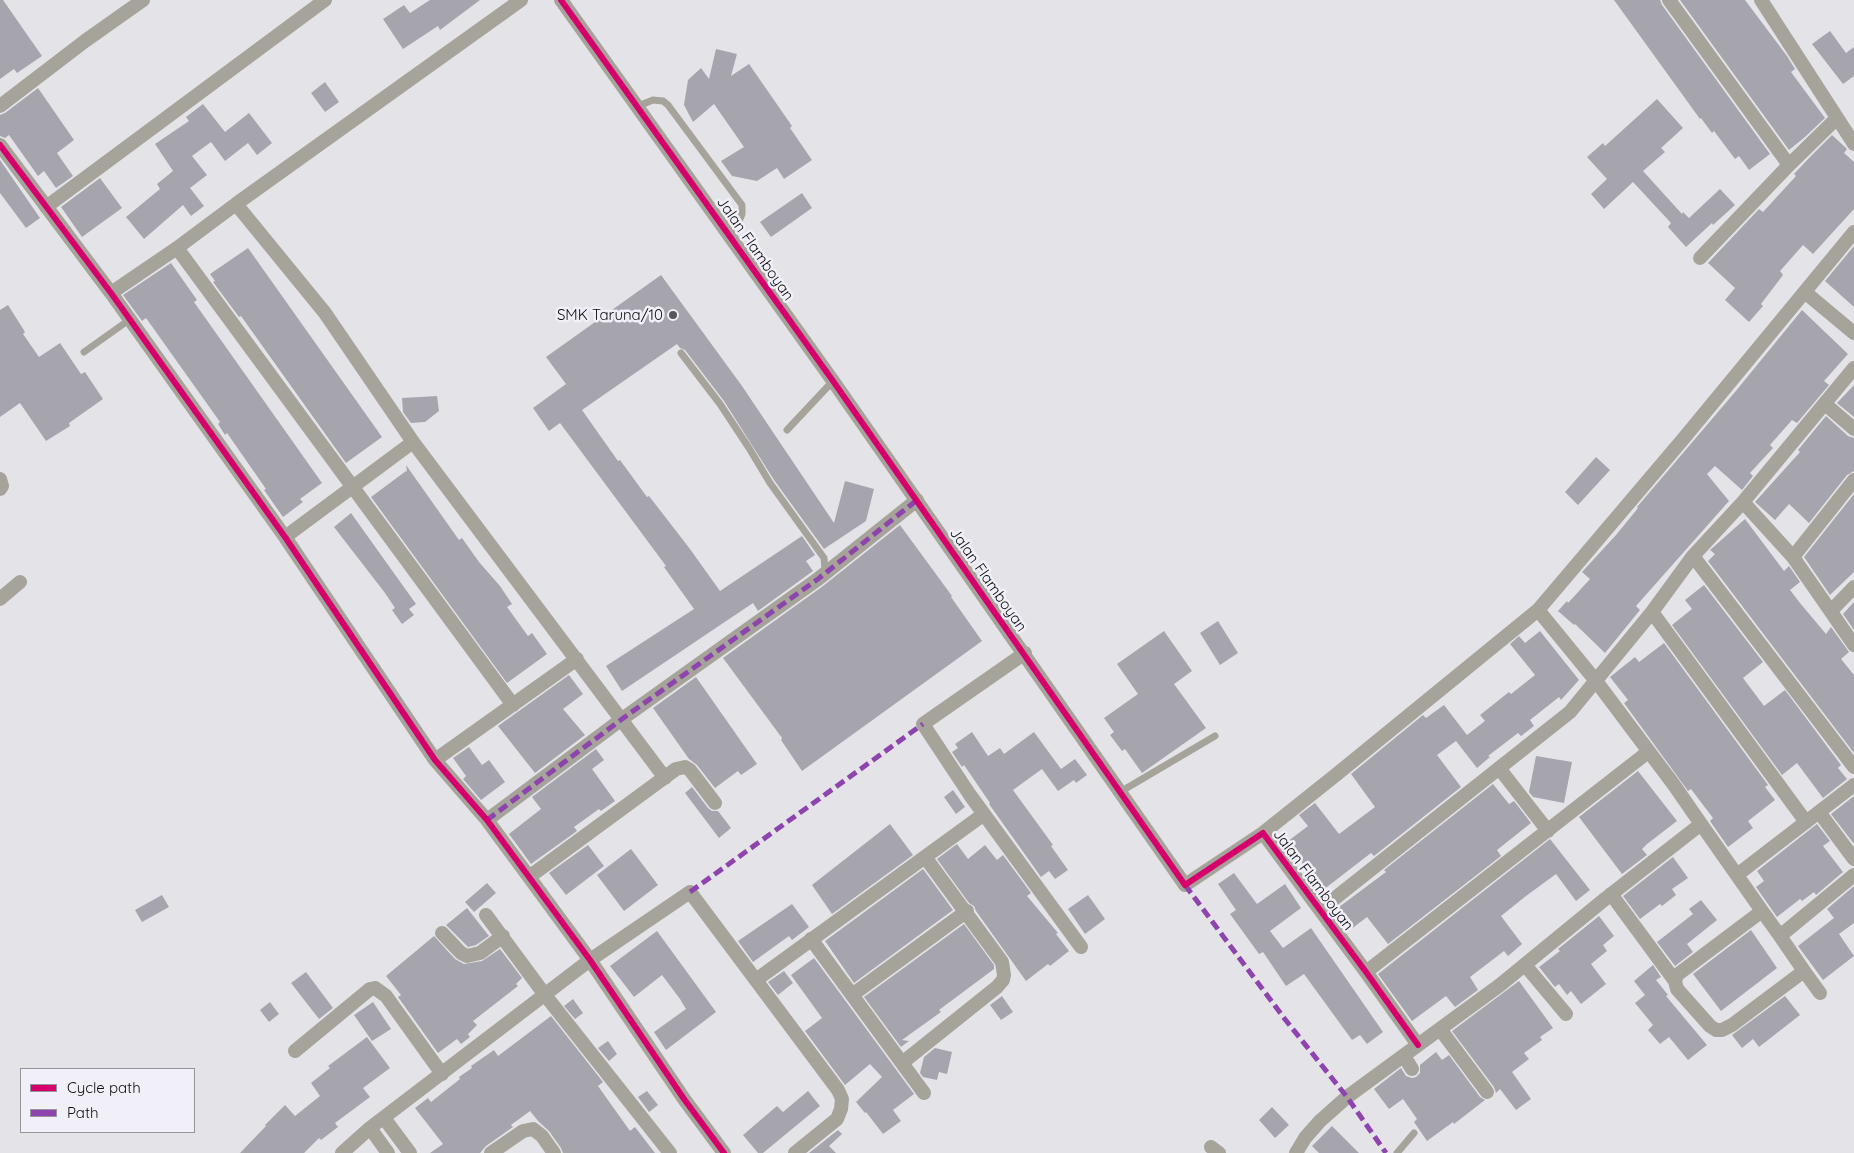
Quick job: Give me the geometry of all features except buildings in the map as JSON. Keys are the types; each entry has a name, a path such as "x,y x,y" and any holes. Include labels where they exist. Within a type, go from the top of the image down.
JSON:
{"street":[{"path":"0,106 85,41 143,0"},
{"path":"46,207 325,0"},
{"path":"111,293 177,248 521,0"},
{"name":"Jalan Flamboyan","path":"561,0 833,381 1185,885 1263,833 1418,1045"},
{"path":"1669,0 1789,165"},
{"path":"1761,0 1854,144"},
{"path":"1700,258 1837,118"},
{"path":"0,145 111,293 285,536 435,760 487,820 529,877 590,960 684,1099 724,1153"},
{"path":"236,204 325,313 413,442 665,778"},
{"path":"1263,833 1538,610 1806,293 1854,232"},
{"path":"177,248 513,705"},
{"path":"1806,293 1854,333"},
{"path":"1320,910 1570,712 1652,612 1693,556 1743,502 1854,368"},
{"path":"1825,404 1854,429"},
{"path":"285,536 413,442"},
{"path":"0,479 2,486 0,489"},
{"path":"1793,557 1854,480"},
{"path":"487,820 622,719 818,579 916,500"},
{"path":"1743,502 1793,557 1854,645"},
{"path":"1693,556 1854,767"},
{"path":"0,599 20,582"},
{"path":"1831,611 1854,587"},
{"path":"1538,610 1596,681 1701,824 1820,993"},
{"path":"1652,612 1806,822"},
{"path":"1025,654 923,724 984,814 1081,947"},
{"path":"435,760 577,659"},
{"path":"1366,972 1648,752"},
{"path":"529,877 676,769 685,767 690,770 715,803"},
{"path":"1499,768 1548,831"},
{"path":"1737,875 1854,785"},
{"path":"1819,812 1854,859"},
{"path":"756,980 984,814"},
{"path":"1296,1153 1320,1121 1347,1097 1525,965 1610,894 1701,824"},
{"path":"902,1063 1003,980 1004,969 1002,962 925,857"},
{"path":"1780,936 1854,875"},
{"path":"342,1153 370,1128 544,994 590,960 690,892 838,1090 842,1099 837,1119 795,1153"},
{"path":"1610,894 1675,981 1677,989 1710,1026 1716,1030 1722,1030 1732,1025 1804,971"},
{"path":"852,995 966,911"},
{"path":"1675,981 1677,975 1762,911"},
{"path":"486,915 544,994 670,1153"},
{"path":"442,933 461,953 467,956 480,953 503,936"},
{"path":"811,939 924,1093"},
{"path":"1525,965 1566,1014"},
{"path":"294,1051 370,989 375,988 386,996 442,1074"},
{"path":"1440,1029 1487,1092"},
{"path":"1404,1056 1412,1068"},
{"path":"384,1118 410,1153"},
{"path":"370,1128 388,1153"},
{"path":"492,1153 523,1131 533,1129 542,1136 554,1153"}],"lane":[{"path":"638,106 653,100 663,101 668,105 742,205 742,214 739,221 728,233"},
{"path":"84,352 129,320"},
{"path":"681,353 720,404 770,483 824,558 826,570 818,579"},
{"path":"787,430 833,381"},
{"path":"1119,792 1215,736"},
{"path":"1397,1153 1414,1133"}],"marked path":[{"path":"487,820 622,719 818,579 917,500"},
{"path":"690,892 923,724"},
{"path":"1185,885 1284,1018 1347,1097 1386,1153"}],"cycle path":[{"path":"561,0 833,381 1185,885 1263,833 1418,1045"},
{"path":"0,145 111,293 285,537 435,760 487,820 529,877 590,960 684,1099 724,1153"}],"place":[{"name":"SMK Taruna/10","path":"673,315"}]}
